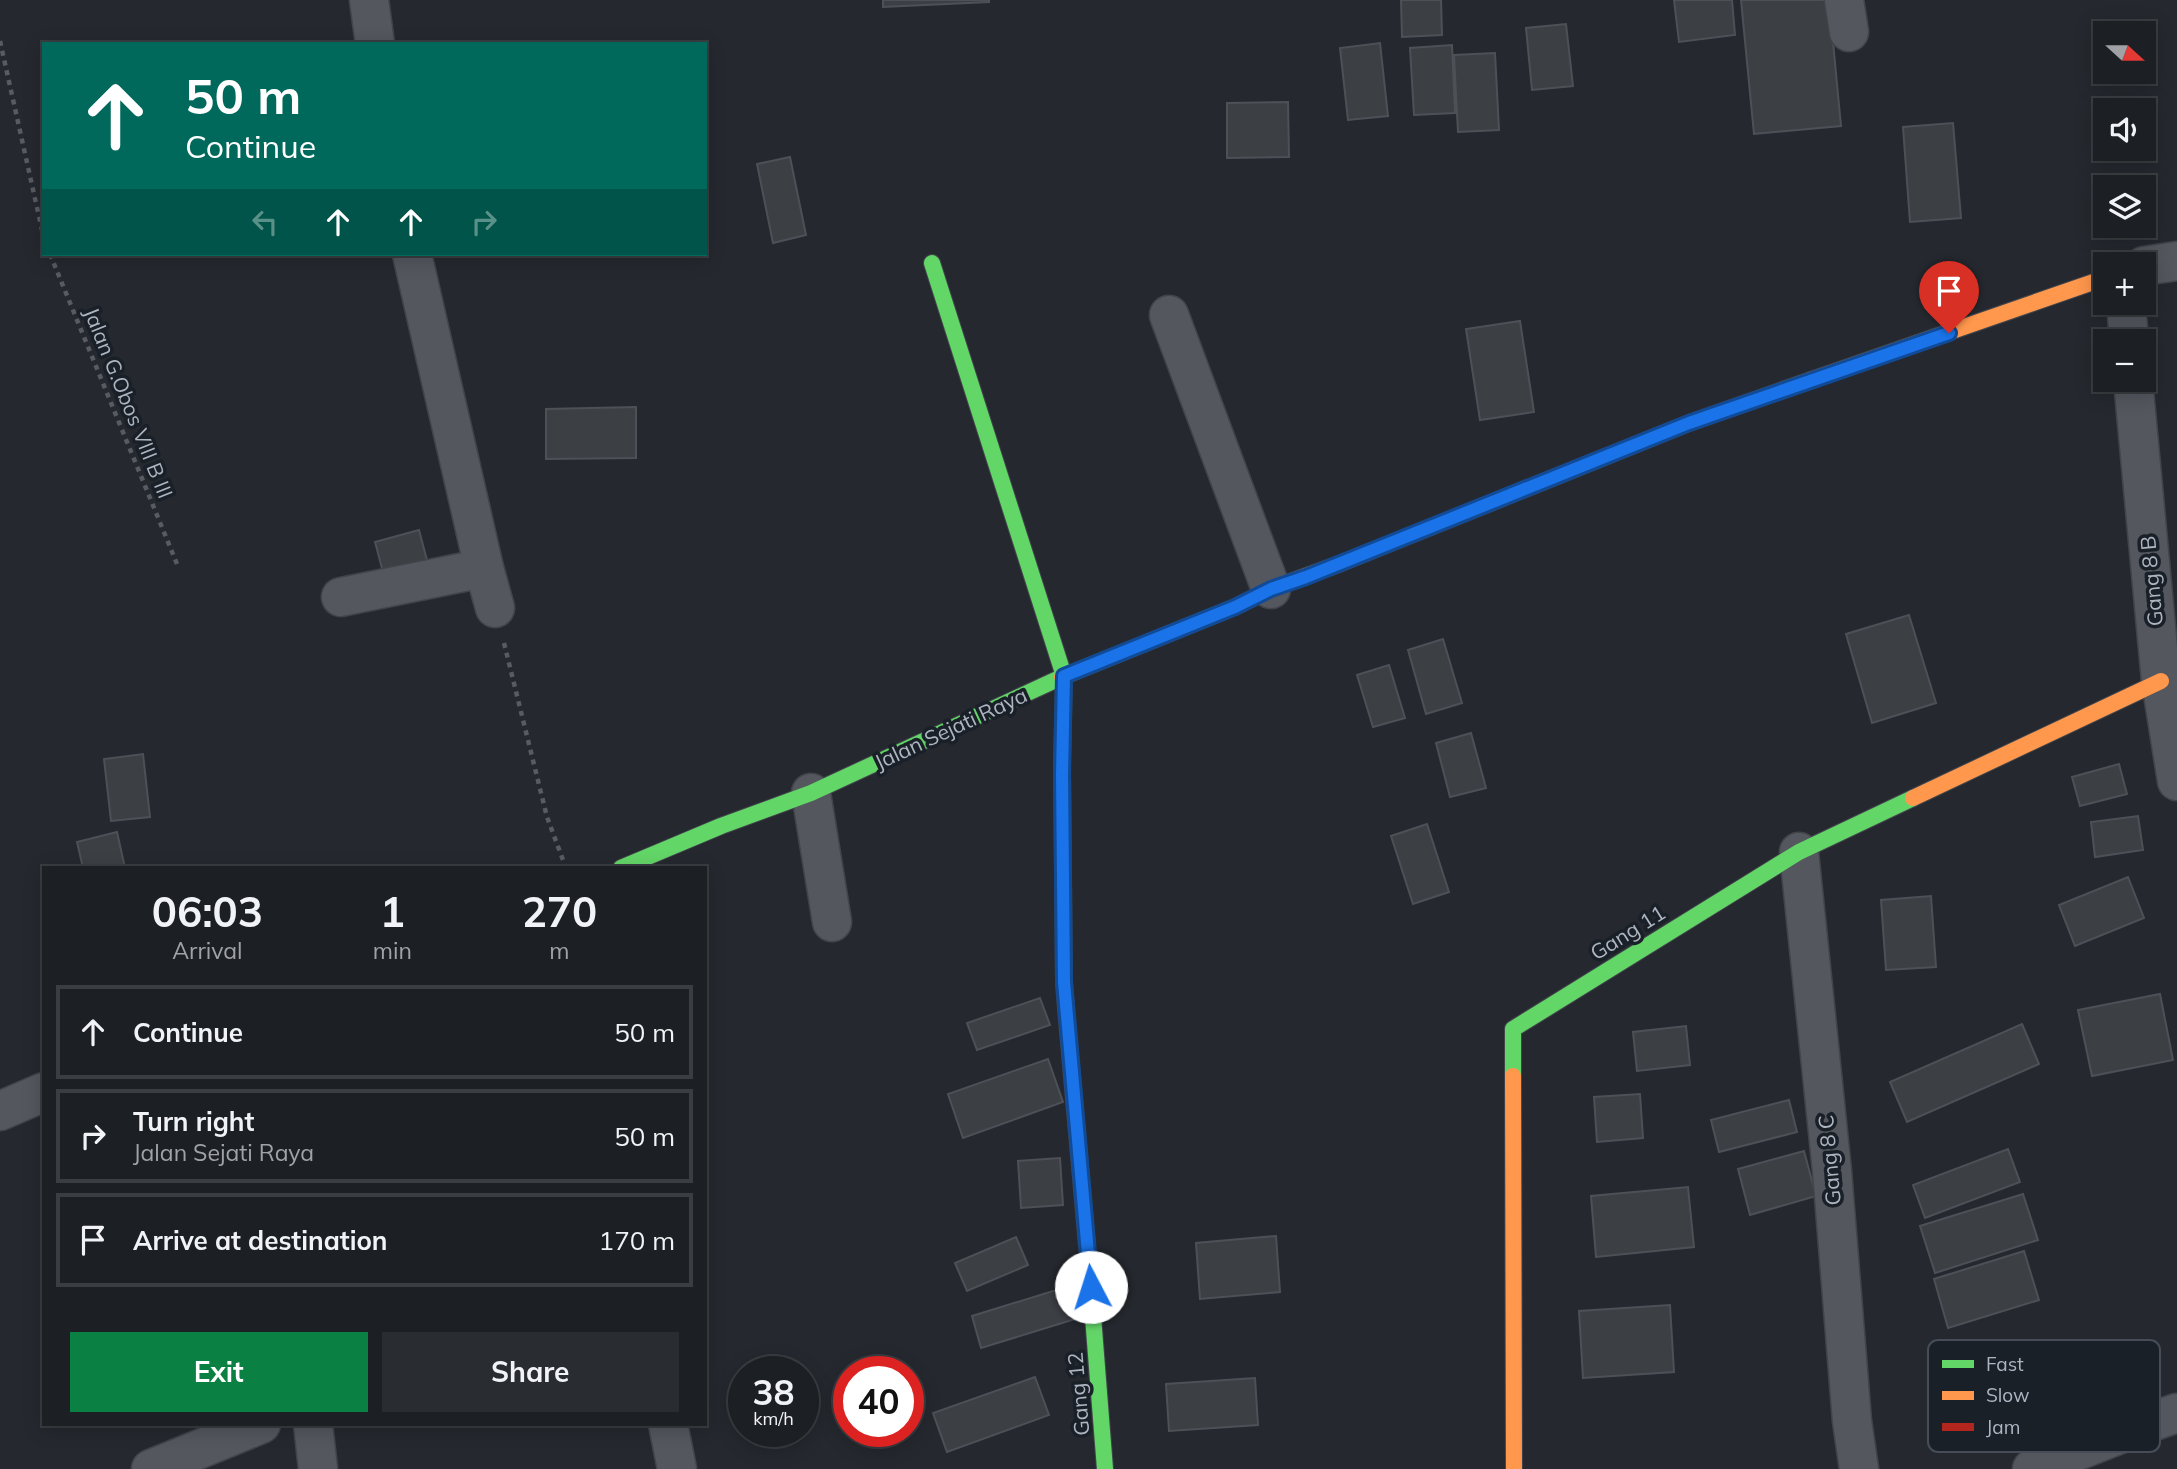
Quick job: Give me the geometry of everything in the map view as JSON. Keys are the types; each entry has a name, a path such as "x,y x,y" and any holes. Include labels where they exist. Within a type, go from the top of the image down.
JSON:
{"street":[{"path":"369,0 374,42"},
{"path":"412,256 495,608"},
{"path":"2156,264 2177,261"},
{"name":"Gang 12","path":"932,263 1064,676 1064,982 1105,1469"},
{"name":"Jalan Sejati Raya","path":"626,866 734,821 811,793 1064,676 1235,607 1271,589 1689,423 2093,282"},
{"path":"1169,315 1271,589"},
{"name":"Gang 8 B","path":"2134,392 2161,681 2177,781"},
{"path":"341,597 484,568"},
{"name":"Gang 11","path":"1514,1469 1513,1029 1799,852 2161,681"},
{"path":"811,793 831,922"},
{"name":"Gang 8 C","path":"1799,852 1859,1469"},
{"path":"0,1111 42,1093"},
{"path":"2160,1420 2177,1413"},
{"path":"151,1469 256,1426"},
{"path":"313,1426 318,1469"},
{"path":"668,1426 677,1469"},
{"path":"2032,1469 2076,1452"}],"path":[{"path":"0,41 42,230"},
{"name":"Jalan G.Obos VIII B III","path":"51,256 177,565"},
{"path":"495,608 547,817 565,866"}],"building":[{"path":"883,0 989,0 989,2 883,7"},
{"path":"1401,0 1441,0 1442,35 1402,37"},
{"path":"1674,0 1732,0 1735,35 1679,42"},
{"path":"1741,0 1829,0 1841,126 1754,134"},
{"path":"1566,24 1573,86 1532,90 1526,28"},
{"path":"1380,43 1388,116 1348,120 1340,48"},
{"path":"1452,45 1455,113 1414,115 1410,48"},
{"path":"1495,53 1499,130 1458,132 1454,55"},
{"path":"1288,102 1289,157 1227,158 1227,103"},
{"path":"1953,123 1961,218 1910,222 1903,127"},
{"path":"790,157 806,235 773,243 757,164"},
{"path":"1520,321 1534,412 1480,420 1466,329"},
{"path":"636,407 636,458 546,459 546,409"},
{"path":"419,530 428,564 384,576 375,542"},
{"path":"1909,615 1936,703 1872,723 1846,634"},
{"path":"1443,639 1462,703 1426,714 1408,650"},
{"path":"1389,665 1405,718 1373,727 1357,675"},
{"path":"1471,733 1486,788 1450,797 1436,743"},
{"path":"143,754 150,817 111,821 104,759"},
{"path":"2119,764 2127,794 2080,806 2072,777"},
{"path":"2138,816 2143,850 2095,857 2091,822"},
{"path":"1427,824 1449,892 1413,904 1391,836"},
{"path":"117,832 125,866 83,866 77,842"},
{"path":"2128,877 2144,918 2075,946 2059,905"},
{"path":"1931,896 1936,967 1886,970 1881,900"},
{"path":"2160,994 2173,1060 2092,1076 2078,1010"},
{"path":"1040,998 1050,1025 977,1050 967,1023"},
{"path":"2022,1024 2039,1064 1907,1122 1890,1082"},
{"path":"1686,1026 1690,1065 1637,1071 1633,1032"},
{"path":"1048,1059 1063,1102 963,1138 948,1094"},
{"path":"1640,1094 1643,1138 1597,1142 1594,1097"},
{"path":"1789,1100 1797,1132 1719,1152 1711,1120"},
{"path":"2008,1149 2020,1182 1925,1218 1913,1185"},
{"path":"1804,1151 1816,1196 1750,1215 1738,1169"},
{"path":"1060,1158 1063,1205 1021,1208 1018,1161"},
{"path":"1688,1187 1694,1247 1596,1257 1591,1196"},
{"path":"2023,1194 2038,1240 1935,1273 1920,1226"},
{"path":"1276,1236 1280,1292 1200,1299 1196,1243"},
{"path":"1016,1237 1028,1265 967,1291 955,1263"},
{"path":"2024,1251 2039,1300 1948,1328 1934,1279"},
{"path":"1066,1287 1075,1319 981,1348 972,1316"},
{"path":"1670,1305 1674,1372 1583,1378 1579,1311"},
{"path":"1035,1377 1049,1415 947,1452 933,1413"},
{"path":"1255,1378 1258,1425 1169,1431 1166,1384"}],"traffic: fast":[{"path":"932,263 1064,676 1062,763"},
{"path":"1339,564 1689,423 1811,380"},
{"path":"626,866 721,826 811,793 1062,677"},
{"path":"1513,1076 1513,1029 1799,852 1913,798"},
{"path":"1091,1291 1105,1469"}],"traffic: slow":[{"path":"1811,380 2093,282"},
{"path":"1062,677 1235,607 1271,589 1339,564"},
{"path":"1913,798 2161,681"},
{"path":"1066,1009 1091,1291"},
{"path":"1513,1076 1514,1469"}],"traffic: jam":[{"path":"1062,763 1066,1009"}],"route":[{"path":"1091,1287 1064,982 1064,676 1235,607 1271,589 1689,423 1949,333"}]}
